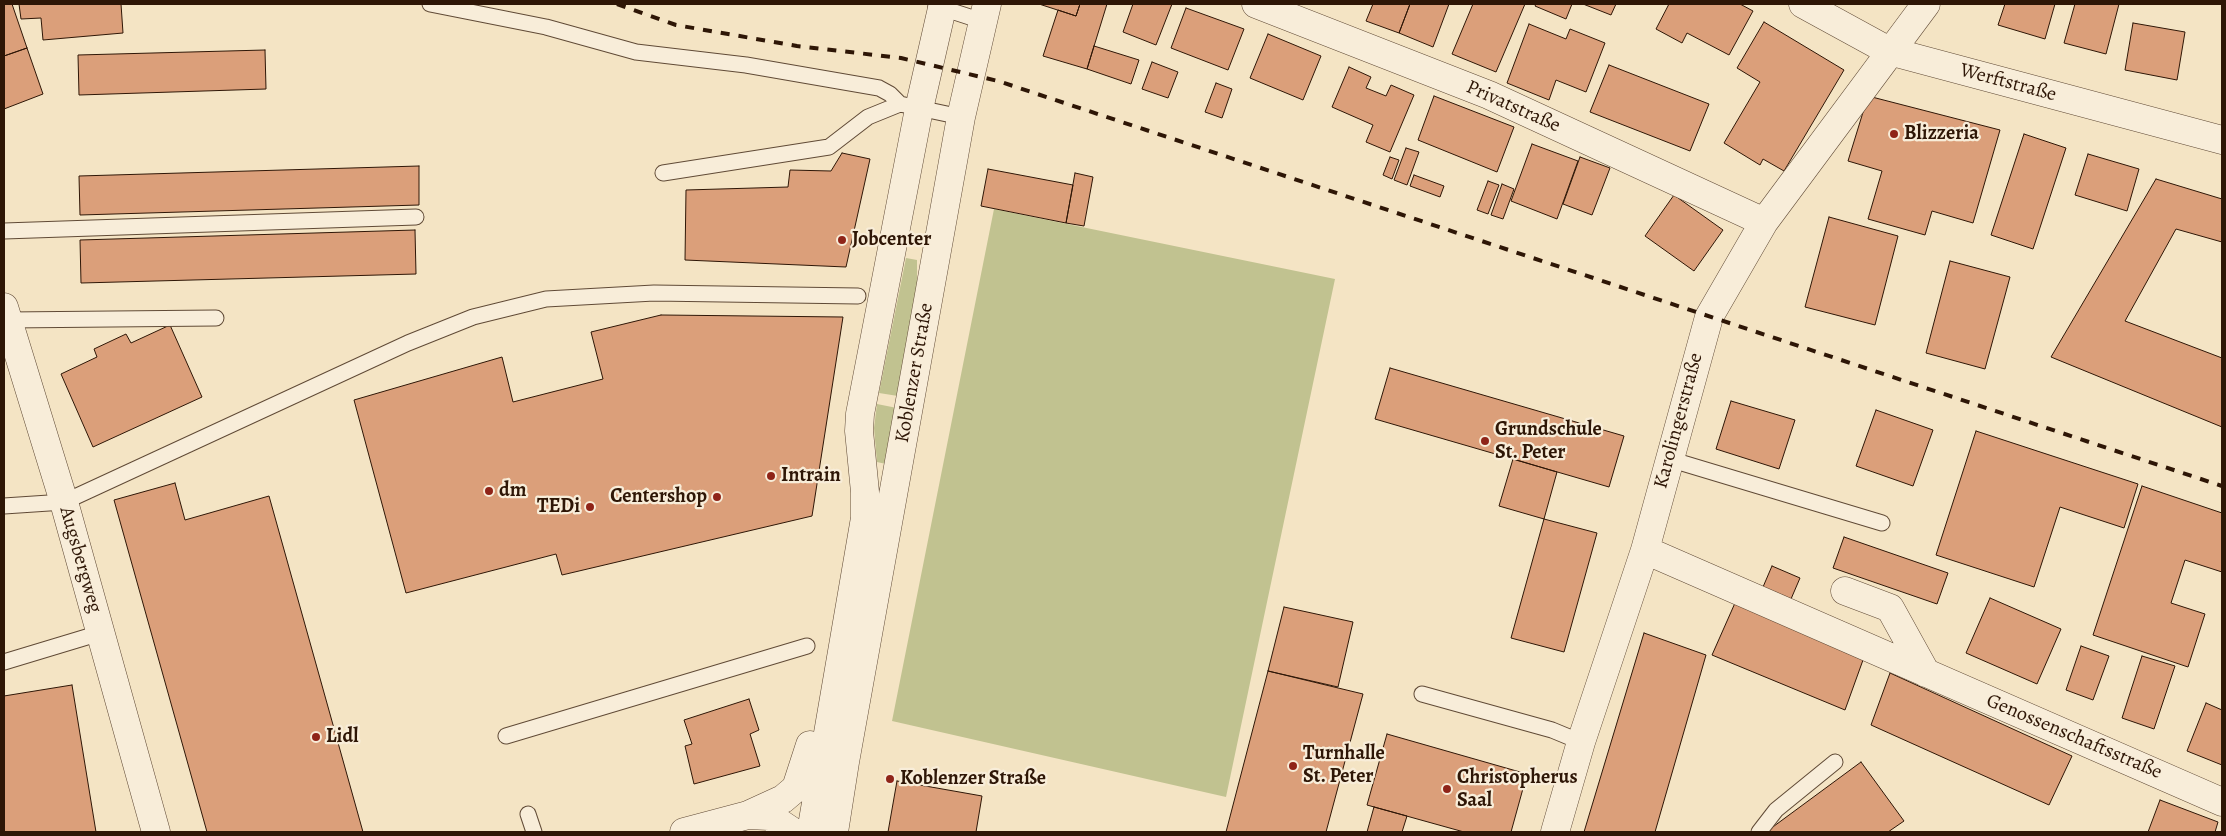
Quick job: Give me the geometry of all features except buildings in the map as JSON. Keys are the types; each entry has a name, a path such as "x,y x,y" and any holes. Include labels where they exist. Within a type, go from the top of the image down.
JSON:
{"street":[{"name":"Privatstraße","path":"1256,4 1489,95 1764,222"},
{"name":"Werftstraße","path":"1803,4 1889,51 2222,140"},
{"name":"Karolingerstraße","path":"1555,832 1581,742 1645,550 1709,317 1764,222 1889,51 1926,4"},
{"path":"811,832 865,518 865,486 859,431 860,414 910,107 938,5"},
{"name":"Koblenzer Straße","path":"834,832 961,117 985,12"},
{"name":"Augsbergweg","path":"6,313 64,502 153,827"},
{"name":"Genossenschaftsstraße","path":"1645,550 2222,802"},
{"path":"1845,591 1890,608 1926,673"},
{"path":"684,832 748,815 784,799 796,788 816,726 836,683"},
{"path":"748,815 769,816 793,832"}],"lane":[{"path":"430,4 546,27 636,52 746,65 879,88 910,107 961,117"},
{"path":"938,5 985,12"},
{"path":"663,173 829,147 868,117 910,107"},
{"path":"4,231 416,217"},
{"path":"4,506 64,502 408,343 473,317 546,299 654,293 858,296"},
{"path":"6,313 216,318"},
{"path":"1669,459 1882,523"},
{"path":"4,662 100,633"},
{"path":"506,736 807,646"},
{"path":"1422,694 1552,730 1581,742"},
{"path":"1758,832 1776,810 1835,762"},
{"path":"528,814 534,832"}],"green space":[{"path":"994,209 1335,279 1226,797 892,721"},
{"path":"906,258 917,260 917,303 898,396 879,393"},
{"path":"877,404 897,408 886,464 877,462 874,428"}],"railway":[{"path":"617,4 676,25 797,46 901,58 998,81 2222,486"}],"place":[{"name":"Blizzeria","path":"1894,134"},
{"name":"Jobcenter","path":"842,240"},
{"name":"Grundschule St. Peter","path":"1485,441"},
{"name":"Intrain","path":"771,476"},
{"name":"dm","path":"489,491"},
{"name":"Centershop","path":"717,497"},
{"name":"TEDi","path":"590,507"},
{"name":"Lidl","path":"316,737"},
{"name":"Turnhalle St. Peter","path":"1293,766"},
{"name":"Koblenzer Straße","path":"890,779"},
{"name":"Christopherus Saal","path":"1447,789"}]}
